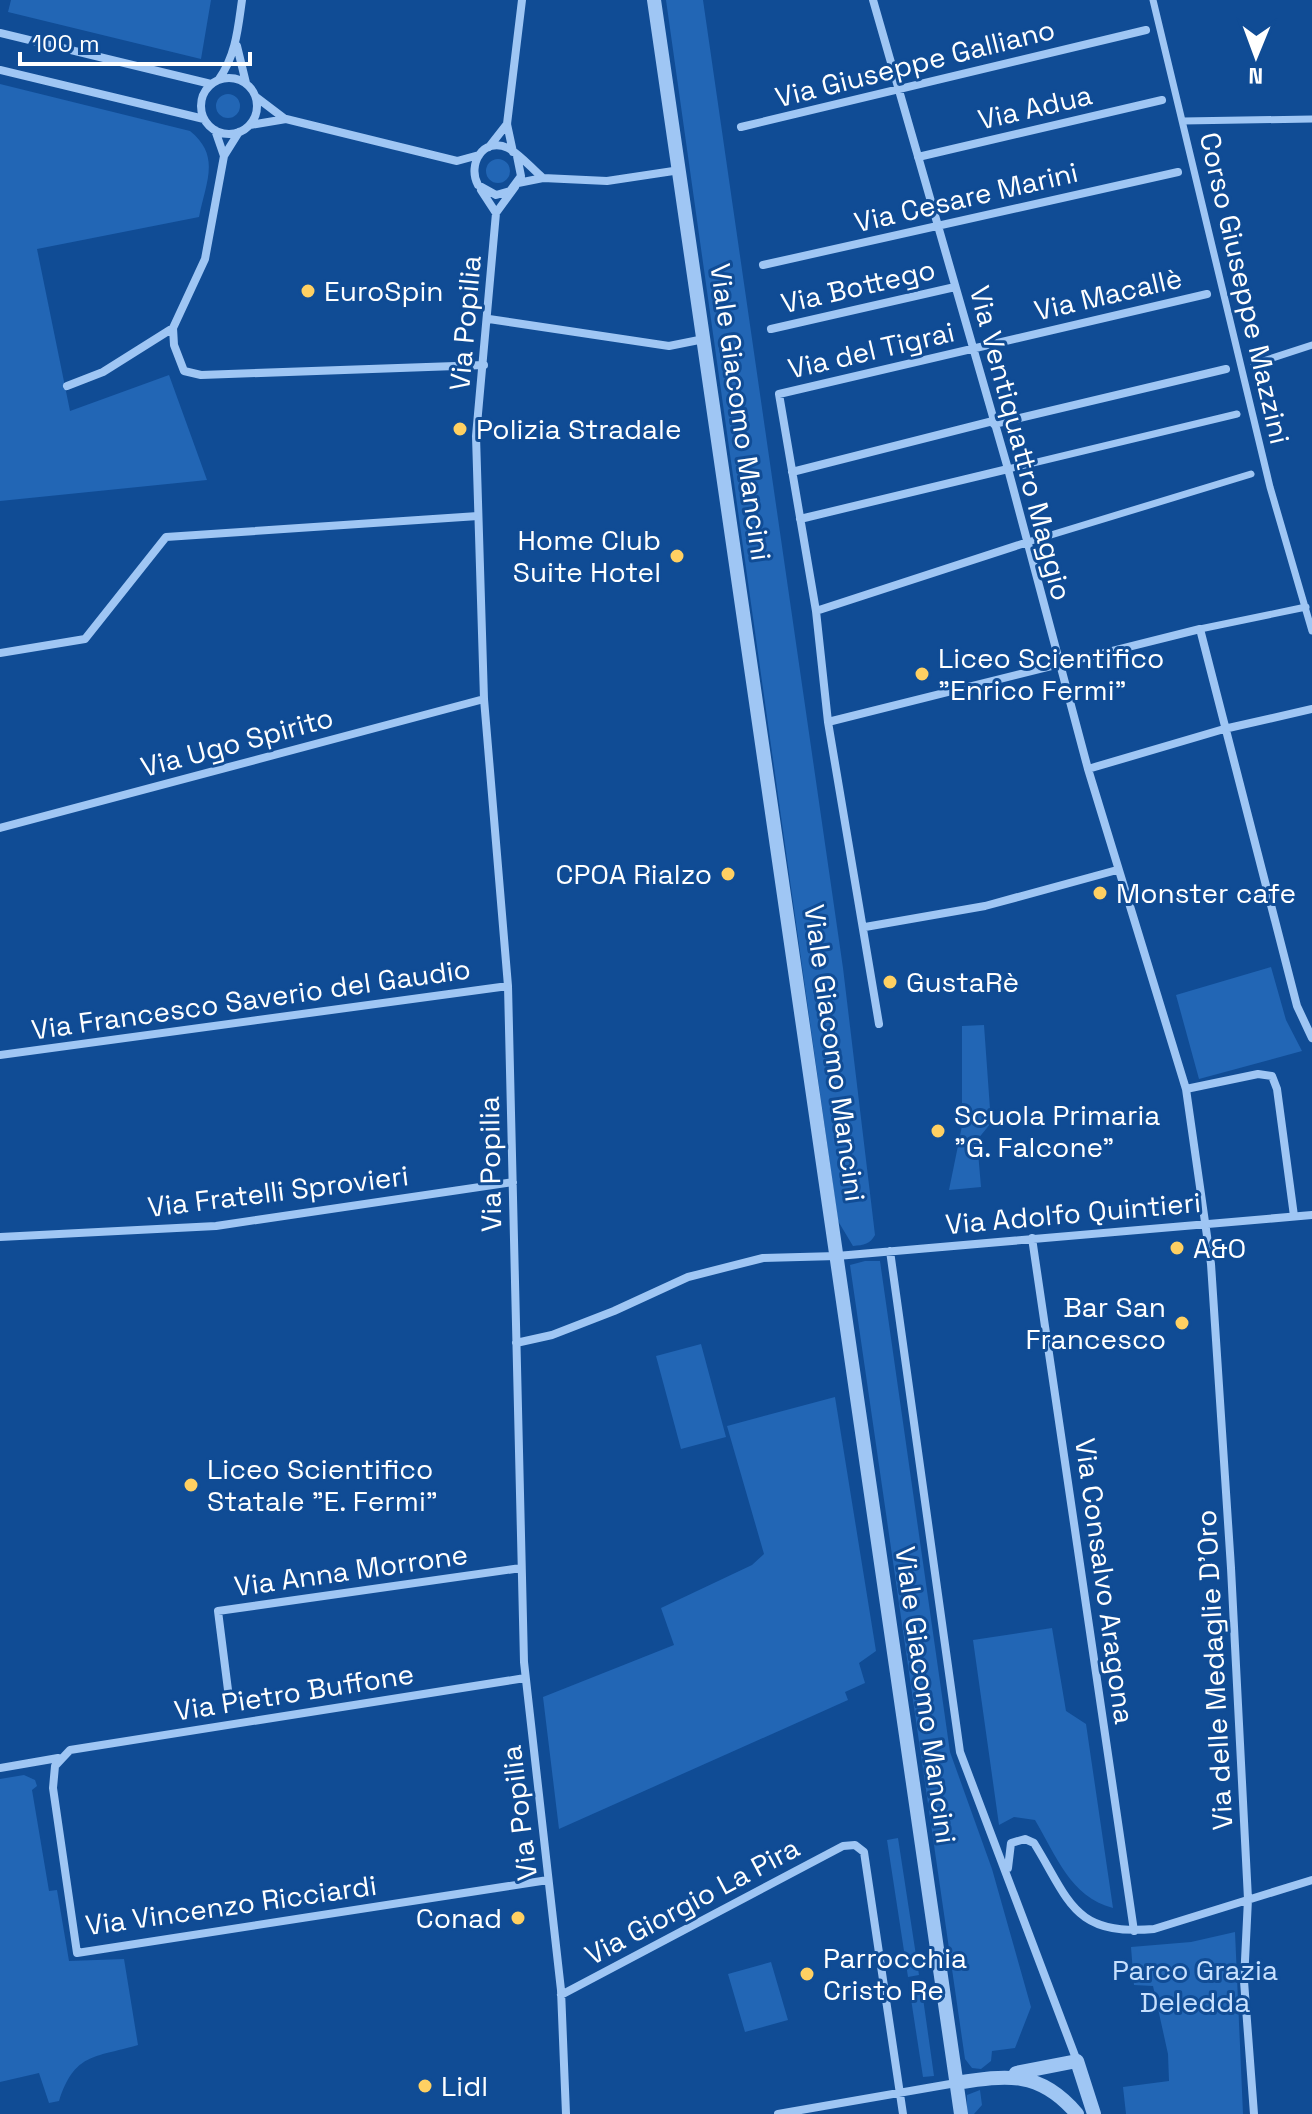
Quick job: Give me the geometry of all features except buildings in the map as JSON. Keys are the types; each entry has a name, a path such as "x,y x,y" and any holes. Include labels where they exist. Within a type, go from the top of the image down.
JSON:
{"street":[{"path":"224,156 215,130 204,119 200,104 229,66 242,0"},
{"path":"457,161 476,182 496,213 517,185 522,169 507,124 522,0"},
{"name":"Viale Giacomo Mancini","path":"654,0 961,2114"},
{"name":"Via Ventiquattro Maggio","path":"873,0 1008,469 1059,667 1117,870 1186,1089 1207,1223"},
{"name":"Corso Giuseppe Mazzini","path":"1153,0 1270,487 1312,631"},
{"name":"Via Giuseppe Galliano","path":"741,127 1146,30"},
{"path":"0,33 189,79 239,79 247,84"},
{"path":"236,41 247,84 256,97 286,119 457,161 479,155 507,124"},
{"path":"0,70 204,119"},
{"path":"250,125 255,117 256,97"},
{"name":"Via Adua","path":"918,157 1162,100"},
{"path":"67,386 103,372 173,328 205,259 224,156 239,132 250,125 286,119"},
{"path":"1183,121 1312,119"},
{"path":"215,130 239,132"},
{"path":"489,147 502,146 543,178"},
{"path":"479,155 473,167 476,182 496,195 543,178 607,181 680,170"},
{"name":"Via Cesare Marini","path":"763,265 1178,172"},
{"name":"Via Popilia","path":"496,213 489,319 476,436 484,699 508,986 525,1678 561,1995 566,2114"},
{"name":"Via Bottego","path":"771,329 955,287"},
{"name":"Via Macallè","path":"973,349 1207,294"},
{"path":"489,319 669,346 704,339"},
{"path":"173,328 180,365 184,371 201,375 484,365"},
{"path":"1254,364 1312,345"},
{"name":"Via del Tigrai","path":"779,394 973,349"},
{"path":"792,472 1226,369"},
{"name":"Viale Giacomo Mancini","path":"779,394 816,611 828,722 879,1024"},
{"path":"800,519 1237,414"},
{"path":"816,611 1251,474"},
{"path":"0,653 85,639 166,537 478,516"},
{"path":"828,722 1059,667 1200,629 1306,607"},
{"path":"1200,629 1297,1006 1312,1038"},
{"name":"Via Ugo Spirito","path":"0,828 484,699"},
{"path":"1088,769 1224,729 1312,709"},
{"path":"865,927 985,906 1117,870"},
{"name":"Via Francesco Saverio del Gaudio","path":"0,1055 508,986"},
{"path":"1186,1089 1258,1074 1272,1076 1277,1089 1294,1216"},
{"name":"Via Fratelli Sprovieri","path":"0,1237 216,1226 513,1182"},
{"name":"Via Adolfo Quintieri","path":"516,1343 552,1335 602,1316 688,1277 763,1258 837,1256 1312,1215"},
{"name":"Via delle Medaglie D'Oro","path":"1207,1223 1231,1568 1248,1899 1244,1981 1254,2114"},
{"name":"Via Consalvo Aragona","path":"1032,1238 1134,1931"},
{"path":"890,1251 960,1752 1008,1873 1094,2114"},
{"name":"Via Anna Morrone","path":"228,1690 218,1611 521,1568"},
{"name":"Via Pietro Buffone","path":"58,1758 70,1750 525,1678"},
{"path":"0,1768 58,1758"},
{"name":"Via Vincenzo Ricciardi","path":"58,1758 53,1788 77,1953 548,1880"},
{"path":"1008,1873 1011,1843 1018,1839 1034,1843 1071,1908 1100,1926 1134,1931 1154,1929 1312,1880"},
{"name":"Via Giorgio La Pira","path":"561,1995 843,1846 855,1845 864,1852 900,2093"},
{"path":"778,2114 1077,2061"},
{"path":"1008,2075 1033,2080 1077,2114"},
{"path":"900,2093 903,2114"}],"green space":[{"path":"11,0 211,0 201,59 8,12"},
{"path":"666,0 703,0 843,968 875,1235 869,1242 860,1245 853,1246 838,1221"},
{"path":"0,84 190,131 200,140 209,170 199,217 37,249 70,411 169,375 207,480 0,501"},
{"path":"228,94 239,101 240,106 233,117 228,118 217,111 216,106 223,95"},
{"path":"498,159 509,166 510,171 503,182 498,183 487,176 486,171 493,160"},
{"path":"1271,967 1286,1020 1302,1051 1199,1079 1176,995"},
{"path":"984,1025 991,1123 977,1140 981,1187 949,1190 962,1126 962,1026"},
{"path":"880,1261 950,1752 992,1869 1031,2007 1015,2048 992,2051 991,2061 981,2069 972,2068 965,2059 850,1265"},
{"path":"701,1344 726,1437 681,1449 656,1356"},
{"path":"835,1397 876,1651 859,1663 865,1683 845,1692 848,1700 559,1829 543,1697 674,1645 661,1608 752,1565 764,1554 727,1426"},
{"path":"1052,1628 1066,1711 1086,1724 1113,1908 1086,1895 1075,1885 1035,1820 1014,1817 999,1825 973,1640"},
{"path":"24,1775 35,1780 37,1786 32,1790 49,1891 57,1890 69,1961 124,1959 138,2045 88,2060 72,2074 59,2101 49,2103 39,2073 0,2082 0,1779"},
{"path":"898,1838 919,1975 908,1977 887,1840"},
{"name":"Parco Grazia Deledda","path":"1235,1932 1243,2114 1126,2114 1123,2087 1169,2081 1168,2054 1153,1986 1134,1985 1131,1947 1191,1942"},
{"path":"771,1962 788,2020 745,2032 728,1974"},
{"path":"921,1984 934,2076 923,2077 909,1986"},
{"path":"980,2090 982,2105 974,2114 967,2114 967,2095"}],"place":[{"name":"EuroSpin","path":"308,291"},
{"name":"Polizia Stradale","path":"460,429"},
{"name":"Home Club Suite Hotel","path":"677,556"},
{"name":"Liceo Scientifico \"Enrico Fermi\"","path":"922,674"},
{"name":"CPOA Rialzo","path":"728,874"},
{"name":"Monster cafe","path":"1100,893"},
{"name":"GustaRè","path":"890,982"},
{"name":"Scuola Primaria \"G. Falcone\"","path":"938,1131"},
{"name":"A&O","path":"1177,1248"},
{"name":"Bar San Francesco","path":"1182,1323"},
{"name":"Liceo Scientifico Statale \"E. Fermi\"","path":"191,1485"},
{"name":"Conad","path":"518,1918"},
{"name":"Parrocchia Cristo Re","path":"807,1974"},
{"name":"Lidl","path":"425,2086"}]}
